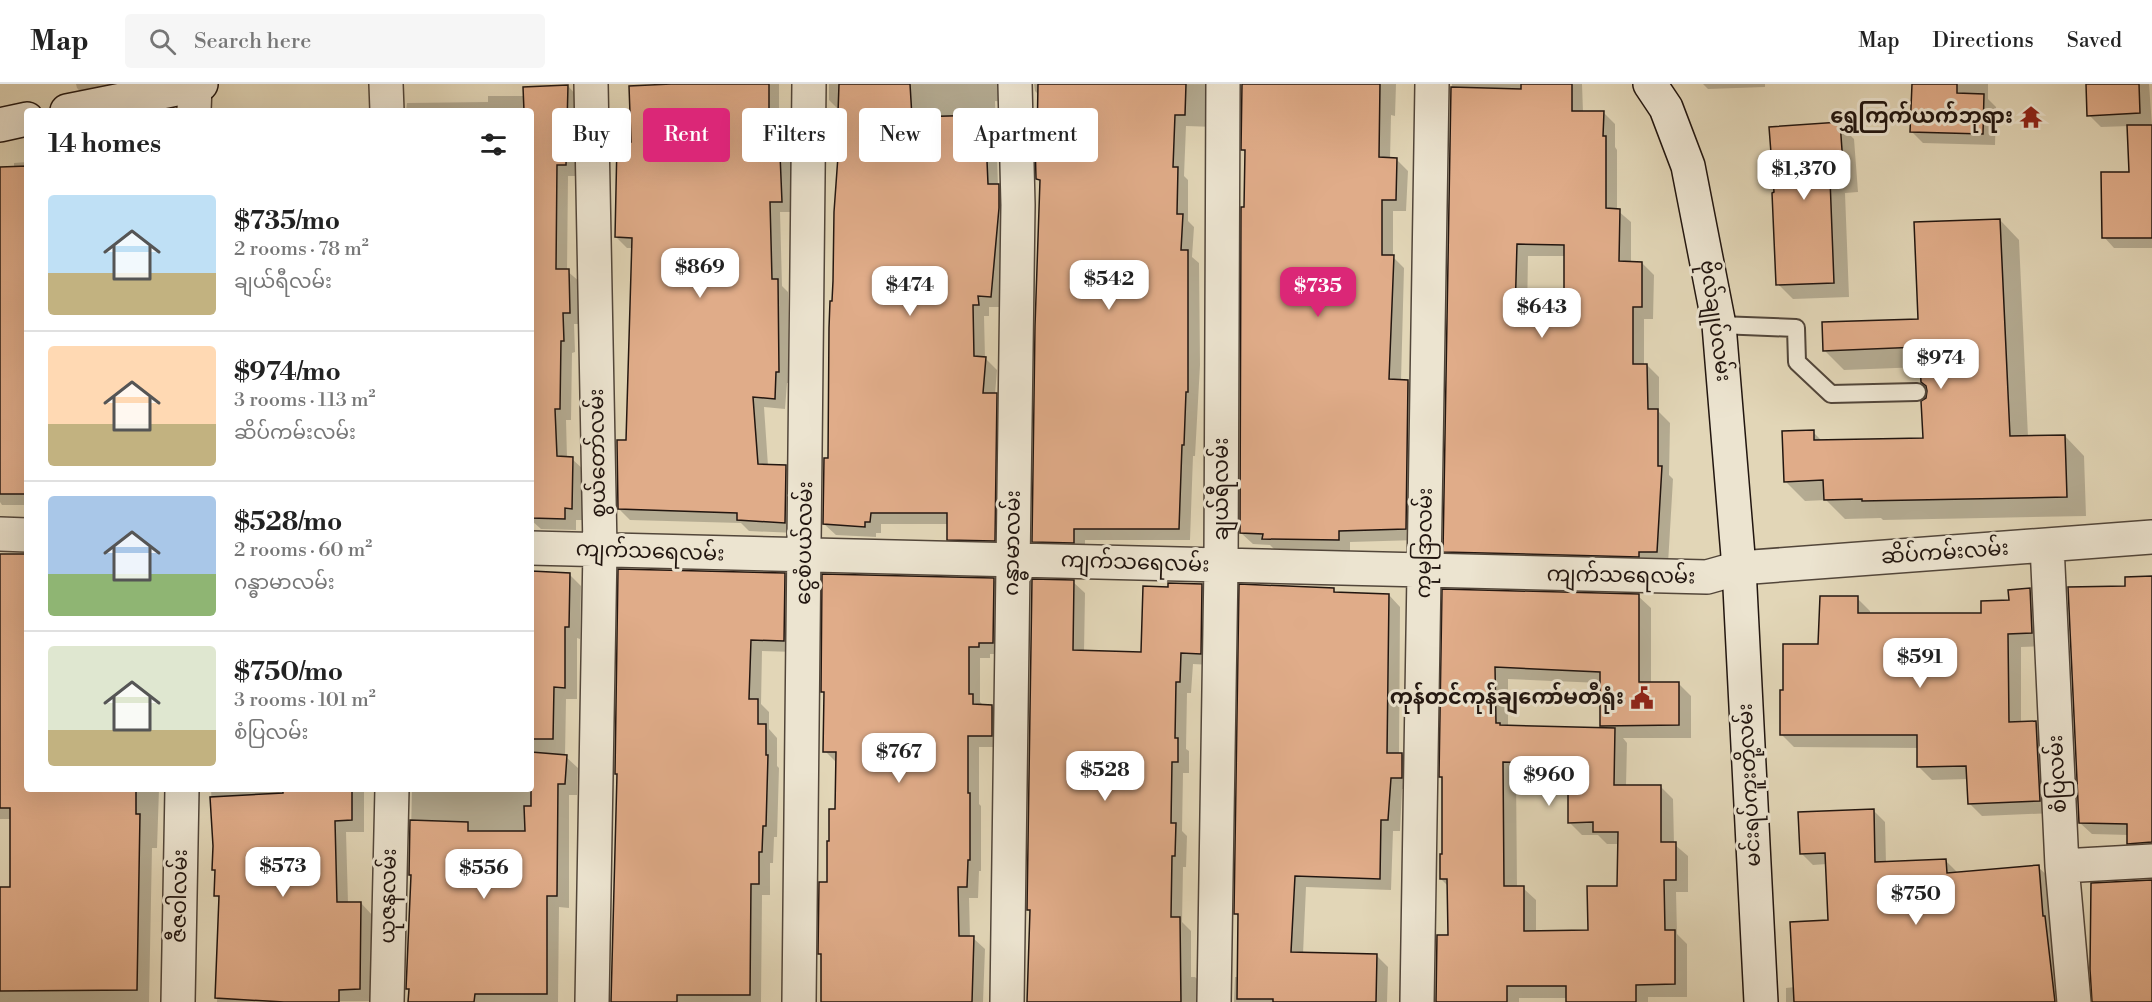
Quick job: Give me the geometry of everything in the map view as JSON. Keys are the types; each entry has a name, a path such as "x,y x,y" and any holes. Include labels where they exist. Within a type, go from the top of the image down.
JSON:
{"street":[{"path":"386,84 387,108"},
{"name":"စွယ်တော်လမ်း","path":"591,84 600,549 592,1002"},
{"name":"ငွေစံပယ်လမ်း","path":"799,1002 809,84"},
{"name":"ဂန္ဓာမာလမ်း","path":"1007,1002 1018,205 1015,84"},
{"name":"ချယ်ရီလမ်း","path":"1214,1002 1221,566 1223,84"},
{"name":"ကုမုဒြာလမ်း","path":"1417,1002 1432,84"},
{"name":"ဗိုလ်ချုပ်လမ်း","path":"1650,84 1666,108 1688,166 1719,325 1739,568"},
{"path":"89,108 197,93"},
{"path":"0,125 24,120"},
{"path":"0,534 24,535"},
{"name":"ဆိပ်ကမ်းလမ်း","path":"1739,568 2152,537"},
{"name":"စံပြလမ်း","path":"2047,545 2062,866 2074,1002"},
{"name":"ကျက်သရေလမ်း","path":"534,548 805,557 1012,559 1707,578 1739,568"},
{"name":"မင်းရပ်ကူးတို့လမ်း","path":"1739,568 1761,1002"},
{"name":"ဇီဇဝါလမ်း","path":"178,1002 182,792"},
{"name":"ယုဇနလမ်း","path":"387,1002 392,792"},
{"path":"2062,866 2152,861"}],"lane":[{"path":"1719,325 1796,328 1797,362 1831,394 1917,392"}],"building":[{"path":"769,84 769,108 742,108 742,162 780,162 782,202 770,202 772,279 778,279 779,372 776,372 775,399 753,397 758,464 786,465 785,523 737,520 737,513 618,509 617,440 626,440 632,238 615,237 617,162 631,162 629,86"},
{"path":"839,84 910,84 911,108 859,108 859,162 941,162 941,116 953,116 953,162 987,162 988,184 999,184 991,297 978,296 979,305 973,305 974,356 986,357 983,393 997,393 995,541 947,540 947,513 871,513 870,522 865,522 865,527 823,524 824,458 828,458 829,328 833,281 834,212 838,162 847,162 847,108 838,108"},
{"path":"1038,84 1186,84 1185,115 1175,115 1173,167 1178,167 1177,214 1183,214 1181,250 1188,250 1188,392 1186,392 1184,445 1182,445 1179,529 1074,529 1074,543 1032,542 1040,180 1036,179 1036,162 1098,162 1098,108 1038,108"},
{"path":"1242,84 1380,84 1379,157 1397,158 1396,200 1382,200 1382,255 1394,255 1389,379 1408,380 1406,529 1339,531 1339,540 1262,539 1263,534 1240,533 1241,207 1244,207 1245,150 1241,150"},
{"path":"1521,84 1572,84 1572,111 1604,111 1606,208 1620,209 1619,261 1642,262 1642,307 1633,307 1633,364 1647,364 1648,409 1658,409 1658,466 1662,466 1657,552 1639,552 1639,557 1443,552 1451,87 1521,89","holes":["1517,244 1564,245 1564,314 1515,314"]},
{"path":"1912,84 1957,84 1957,93 1984,94 1983,134 1910,132"},
{"path":"2086,84 2139,84 2140,113 2087,116"},
{"path":"568,85 567,108 552,108 552,162 566,162 566,165 557,165 556,269 569,269 570,313 563,313 564,341 561,341 560,409 555,409 557,456 573,457 572,509 565,508 565,519 534,518 534,108 524,108 523,87"},
{"path":"1840,122 1844,178 1830,179 1834,283 1776,285 1772,193 1774,192 1769,127"},
{"path":"2127,125 2152,125 2152,238 2102,238 2101,172 2129,172"},
{"path":"24,166 24,494 0,494 0,167"},
{"path":"2000,219 2010,436 2065,435 2067,497 1824,500 1823,480 1784,482 1782,431 1814,430 1814,440 1923,438 1921,401 1926,398 1927,391 1926,386 1921,382 1919,347 1823,351 1822,322 1918,319 1914,222"},
{"path":"0,554 24,554 24,792 136,792 136,814 140,814 137,990 0,991 0,887 10,887 10,808 0,808"},
{"path":"618,569 785,573 784,641 751,640 749,699 758,699 758,724 766,724 766,755 768,755 766,826 763,826 762,852 759,852 759,884 751,884 750,995 677,995 677,1002 611,1002 617,774 615,774"},
{"path":"534,571 570,573 569,627 565,627 565,688 554,687 553,739 534,739"},
{"path":"822,574 994,578 993,643 979,643 979,647 969,647 969,694 973,694 973,704 992,705 992,736 968,736 970,860 968,860 967,887 958,887 959,936 974,936 972,1002 821,1002 821,954 818,954 819,882 827,882 829,809 835,809 836,752 823,752"},
{"path":"2152,576 2152,842 2127,844 2127,824 2079,823 2068,587 2125,586 2125,577"},
{"path":"1032,579 1074,580 1073,650 1141,652 1143,586 1168,587 1168,583 1202,584 1201,654 1181,653 1180,682 1176,682 1175,738 1178,738 1178,762 1172,762 1171,823 1176,823 1175,856 1172,856 1171,917 1180,917 1181,1002 1027,1002 1030,910 1027,910"},
{"path":"1239,584 1334,588 1334,592 1389,594 1387,753 1402,753 1402,778 1391,778 1388,820 1381,820 1380,879 1295,876 1291,952 1377,954 1376,1002 1273,1002 1273,999 1237,999 1238,914 1234,914"},
{"path":"2030,588 2032,633 2008,634 2009,722 2036,721 2040,801 1968,804 1966,766 1917,767 1917,735 1780,735 1783,644 1818,644 1820,596 1858,596 1858,613 1981,613 1981,601 2009,600 2008,590"},
{"path":"1442,589 1639,594 1639,682 1679,682 1679,725 1600,726 1600,672 1495,667 1496,723 1500,725 1615,728 1614,785 1661,785 1661,842 1676,842 1676,880 1664,880 1665,930 1675,930 1675,984 1636,985 1636,1002 1566,1002 1566,986 1507,986 1507,1002 1436,1002 1437,935 1448,935 1447,879 1440,879 1442,777 1439,777","holes":["1503,762 1568,764 1568,823 1593,822 1593,832 1618,832 1617,886 1587,886 1588,930 1524,931 1524,886 1504,886"]},
{"path":"534,752 567,755 565,784 558,784 557,896 547,896 547,994 475,994 474,1002 408,1002 409,989 406,989 411,875 409,875 410,820 468,822 468,831 525,831 524,806 531,806 531,792 534,792"},
{"path":"352,792 352,820 335,821 337,902 361,902 360,989 339,990 339,1002 215,998 219,896 214,896 215,870 212,870 210,797"},
{"path":"1874,809 1875,862 1946,859 1947,873 2039,865 2043,916 2045,916 2055,1002 1794,1002 1790,922 1828,920 1825,853 1800,854 1798,812"},
{"path":"2152,880 2152,1002 2092,1002 2091,883"}],"place":[{"name":"ရွှေကြက်ယက်ဘုရား","path":"2031,117"},
{"name":"ကုန်တင်ကုန်ချကော်မတီရုံး","path":"1642,698"}]}
